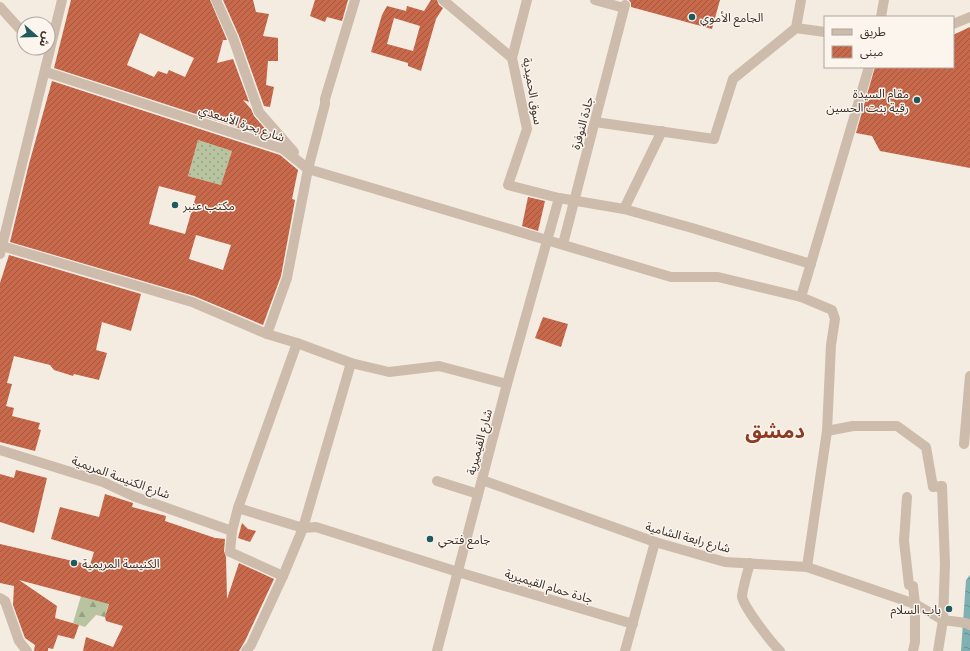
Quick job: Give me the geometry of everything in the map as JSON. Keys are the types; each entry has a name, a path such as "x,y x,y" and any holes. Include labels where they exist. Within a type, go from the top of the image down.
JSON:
{"street":[{"path":"56,22 62,0"},
{"name":"شارع بحرة الأسعدي","path":"216,0 233,38 259,112 308,169"},
{"path":"267,334 287,278 308,169 326,104 325,99 356,0"},
{"path":"443,0 512,58"},
{"name":"سوق الحميدية","path":"527,0 512,58 527,129 508,185 559,198"},
{"name":"جادة النوفرة","path":"563,244 624,6 595,0"},
{"path":"595,122 714,139 734,79 796,28 801,0"},
{"path":"881,16 884,0"},
{"path":"0,8 16,25"},
{"path":"954,24 970,17"},
{"path":"796,28 824,32"},
{"path":"48,56 46,72 1,248 192,302 267,334 297,343 351,363 389,372 439,366 507,384"},
{"path":"801,297 869,68"},
{"name":"شارع بحرة الأسعدي","path":"46,72 283,150 308,169"},
{"path":"624,209 662,131"},
{"path":"308,169 671,276 718,277 801,297 832,310 835,319 830,345 827,431 807,567"},
{"path":"547,239 559,198 624,209 811,264"},
{"name":"شارع القيميرية","path":"436,651 547,239"},
{"path":"283,576 230,552 232,531 238,508 297,343"},
{"path":"246,651 251,645 283,576 303,528 351,363"},
{"path":"964,444 970,376"},
{"path":"827,431 852,426 897,426 926,447 933,487 942,486 945,564 943,620 938,651"},
{"name":"شارع الكنيسة المريمية","path":"0,450 103,482 133,496 232,531"},
{"name":"شارع رابعة الشامية","path":"482,480 655,542 725,562 807,567 915,604 943,620"},
{"path":"437,481 478,494"},
{"path":"907,497 904,541 909,585 913,586 915,604 915,642 913,651"},
{"name":"جادة حمام القيميرية","path":"238,508 303,528 316,527 458,572 633,624"},
{"path":"625,651 655,542"},
{"path":"750,563 742,597 750,612 771,642 780,651"},
{"path":"0,598 5,601 19,641 27,651"},
{"path":"943,620 968,624"}],"green space":[{"path":"198,140 232,151 221,185 188,176"},
{"path":"124,549 105,617 96,615 85,627 73,623 81,596"}],"water":[{"path":"970,575 970,651 961,651 966,580"}],"building":[{"path":"71,0 210,0 227,40 223,40 217,63 233,59 249,102 243,100 251,109 254,116 269,133 267,137 54,68","holes":["140,33 194,58 185,77 169,70 167,74 158,71 154,77 127,65"]},
{"path":"223,0 253,0 256,12 269,14 263,36 278,38 278,61 268,61 266,85 274,87 270,107 264,106 239,36"},
{"path":"315,0 348,0 342,21 327,17 325,22 310,16"},
{"path":"431,0 437,0 439,5 443,8 436,19 421,71 408,66 408,63 371,52 382,15 387,6 406,11 407,6 424,11","holes":["394,18 420,26 413,51 387,44"]},
{"name":"الجامع الأموي","path":"629,0 720,0 712,29 631,7"},
{"name":"مقام السيدة رقية بنت الحسين","path":"970,27 970,168 880,151 872,136 856,133 875,68 954,68 954,35"},
{"path":"52,81 280,155 298,170 292,199 295,200 281,276 263,325 194,296 10,242 29,164","holes":["198,140 232,151 221,185 188,176","159,186 196,196 185,234 149,224","196,235 231,245 223,270 189,259"]},
{"path":"528,197 545,201 538,231 522,226"},
{"path":"9,255 141,294 131,331 102,322 96,350 107,353 99,380 74,374 73,376 54,370 50,365 14,356 7,383 12,384 6,406 14,408 12,416 40,423 38,429 41,430 35,451 0,442 0,283"},
{"path":"543,317 568,324 561,347 535,338"},
{"path":"16,470 47,478 34,533 0,522 0,474 14,478"},
{"path":"105,494 133,503 132,507 166,516 165,521 215,538 225,539 224,551 226,557 227,599 239,563 274,579 239,651 83,651 86,637 113,647 123,626 106,621 105,617 109,604 19,580 57,606 55,618 79,625 74,639 58,635 53,649 48,648 48,651 34,651 35,645 25,638 13,605 14,586 0,583 0,544 90,565 94,552 51,539 60,507 99,517"},
{"path":"242,523 248,529 256,531 250,542 238,538"}],"place":[{"name":"الجامع الأموي","path":"692,17"},
{"name":"مقام السيدة رقية بنت الحسين","path":"917,100"},
{"name":"مكتب عنبر","path":"175,205"},
{"name":"جامع فتحي","path":"430,539"},
{"name":"الكنيسة المريمية","path":"74,563"},
{"name":"باب السلام","path":"949,609"}],"district":[{"name":"دمشق","path":"775,431"}]}
